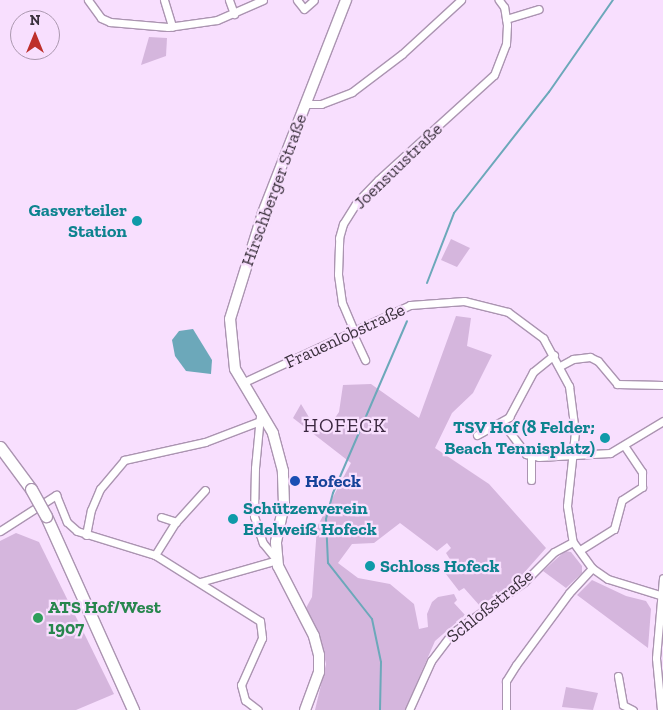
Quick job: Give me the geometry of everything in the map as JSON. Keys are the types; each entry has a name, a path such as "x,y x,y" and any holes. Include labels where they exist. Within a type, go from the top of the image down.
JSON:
{"main road":[{"name":"Hirschberger Straße","path":"277,560 276,542 284,504 283,471 273,433 260,408 242,383 230,345 233,304 266,204 346,0"},
{"path":"0,447 46,516 134,710"},
{"path":"277,560 287,587 314,636 319,655 319,672 304,710"}],"street":[{"path":"88,0 101,18 110,22 172,27 195,26 234,14 263,0"},
{"path":"164,0 172,27"},
{"path":"229,0 234,14"},
{"path":"297,0 304,9 311,1"},
{"path":"305,104 321,104 352,92 402,54 461,0"},
{"name":"Joensuustraße","path":"365,360 342,303 338,274 338,247 343,224 356,203 378,180 494,75 506,44 506,19 499,0"},
{"path":"506,19 538,9"},
{"name":"Frauenlobstraße","path":"242,383 410,305 464,301 508,312 542,338 554,355 560,366 574,412 574,456 567,506 573,542"},
{"path":"477,435 502,422 514,411 533,372 554,355"},
{"path":"560,366 573,359 590,357 598,361 617,384 663,385"},
{"path":"200,582 277,560 263,543 254,516 255,468 260,408"},
{"path":"86,535 100,489 124,460 205,442 260,421"},
{"path":"531,457 596,456 625,447 663,421"},
{"path":"502,422 531,457 531,480"},
{"path":"580,550 614,529 622,500 642,487 642,472 625,447"},
{"path":"155,556 176,522 205,490"},
{"path":"0,531 56,495 71,527 86,535 155,556 200,582 260,621 262,638 240,685 245,700 258,710"},
{"path":"161,517 176,522"},
{"path":"573,542 592,568 631,589 662,596"},
{"name":"Schloßstraße","path":"409,710 431,661 452,633 524,582 554,552 573,542"},
{"path":"506,710 506,681 568,593 592,568"},
{"path":"661,710 656,658 663,578"},
{"path":"618,676 623,706 634,710"}],"shaded area":[{"path":"149,37 167,38 166,56 141,65"},
{"path":"451,239 470,248 457,267 441,260"},
{"path":"456,316 471,318 467,346 492,355 473,393 452,413 435,448 489,484 546,548 515,583 480,606 464,588 459,591 442,569 451,561 446,553 451,548 447,543 437,551 400,523 374,543 352,544 338,563 358,578 390,584 414,604 419,629 428,627 427,614 432,602 438,597 454,594 457,600 454,603 465,615 435,641 405,710 315,710 326,664 320,639 306,608 312,597 317,527 351,463 293,418 301,404 313,424 326,431 339,412 343,385 371,384 419,418"},
{"name":"ATS Hof/West 1907","path":"16,533 39,542 114,694 76,710 0,710 0,541"},
{"path":"565,551 571,552 582,566 582,573 566,588 543,571"},
{"path":"592,580 626,596 646,601 651,609 648,648 577,595"},
{"path":"566,687 598,693 593,710 562,707"}],"water":[{"path":"193,329 212,360 211,374 186,371 175,356 172,340 179,331"}],"waterway":[{"path":"427,283 454,213 549,92 613,0"},
{"path":"380,710 381,662 372,619 328,563 326,519 333,493 407,321"}],"place":[{"name":"Gasverteiler Station","path":"137,221"},
{"name":"TSV Hof (8 Felder; Beach Tennisplatz)","path":"605,438"},
{"name":"Hofeck","path":"295,481"},
{"name":"Schützenverein Edelweiß Hofeck","path":"233,519"},
{"name":"Schloss Hofeck","path":"370,566"},
{"name":"ATS Hof/West 1907","path":"38,618"}],"district":[{"name":"HOFECK","path":"345,425"}]}
